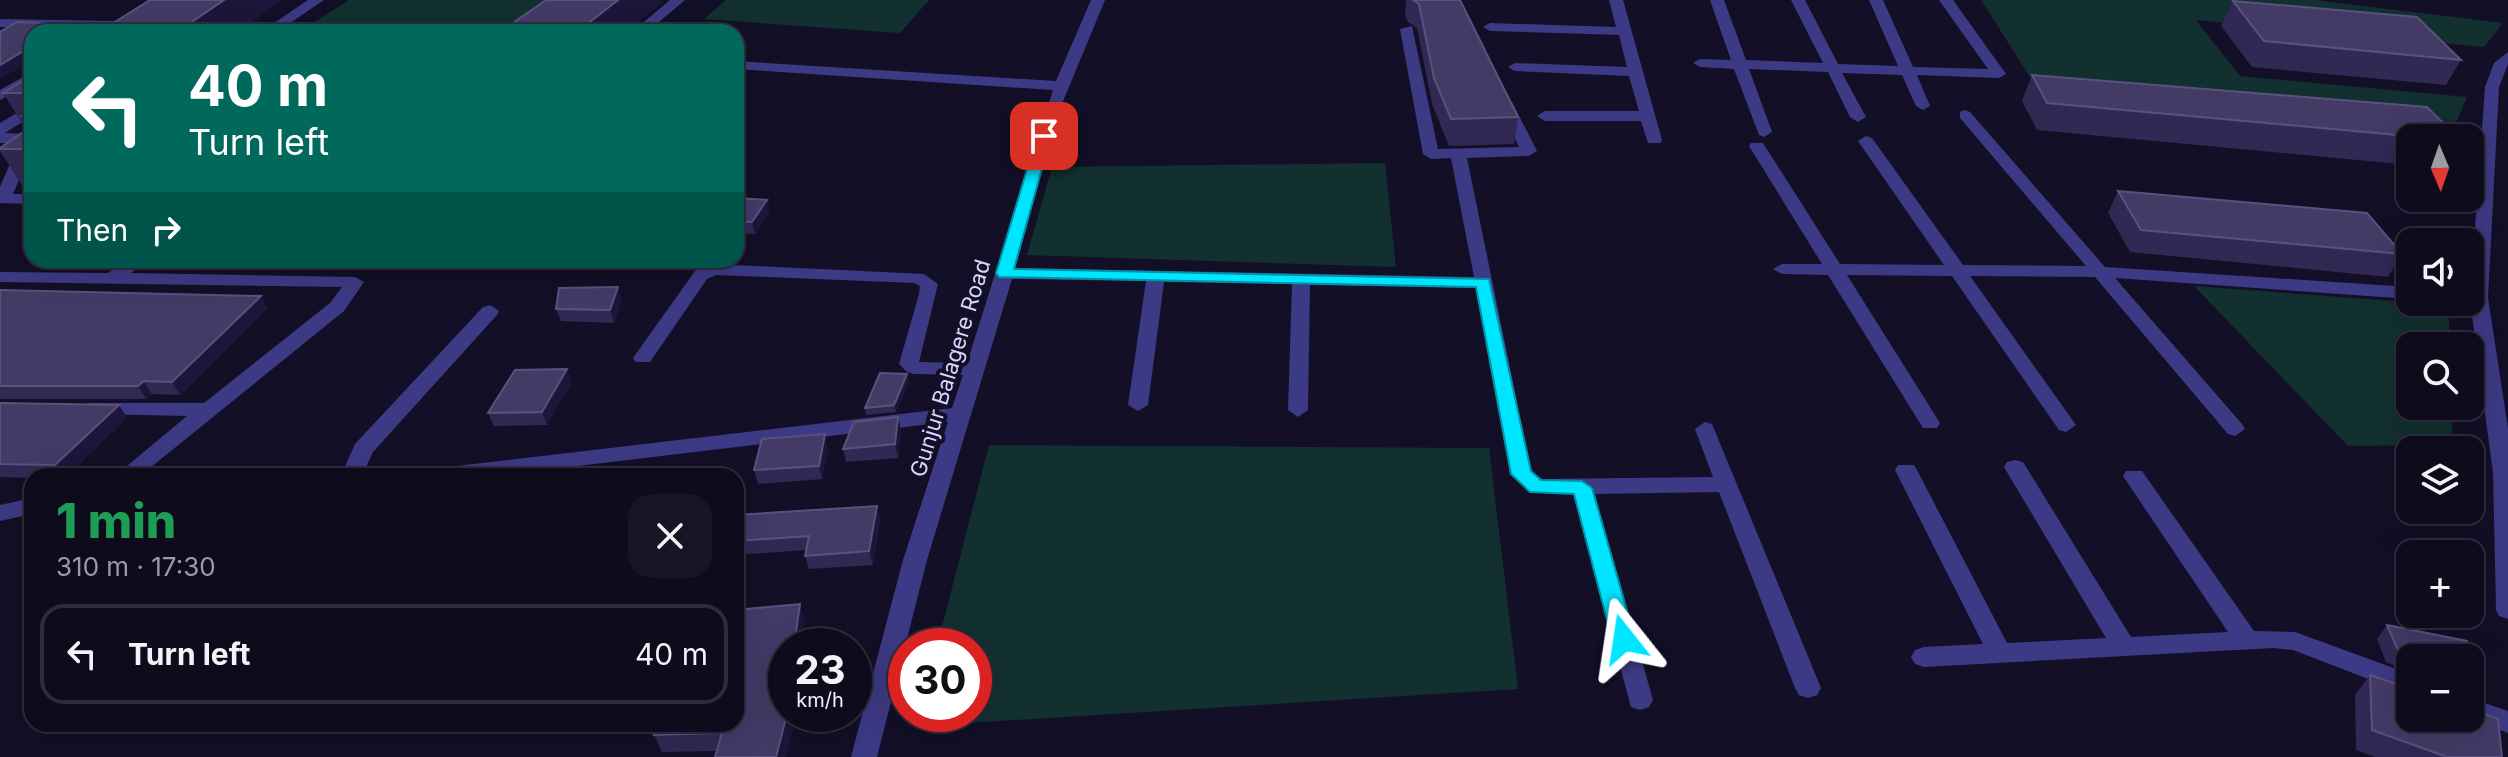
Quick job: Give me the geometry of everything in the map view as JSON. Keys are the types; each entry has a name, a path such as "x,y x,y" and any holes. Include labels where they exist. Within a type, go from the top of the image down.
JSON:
{"street":[{"path":"280,24 317,0"},
{"path":"649,24 678,0"},
{"name":"Gunjur Balagere Road","path":"864,757 915,560 1005,273 1059,86 1098,0"},
{"path":"1616,0 1654,140"},
{"path":"1717,0 1740,65 1760,139 1834,270 1930,423"},
{"path":"1798,0 1858,117"},
{"path":"1876,0 1923,106"},
{"path":"1700,63 1999,74 1946,0"},
{"path":"0,23 57,24"},
{"path":"1490,27 1624,31"},
{"path":"1407,29 1431,154 1529,151 1497,85"},
{"path":"2479,228 2492,87 2501,63 2508,56"},
{"path":"744,66 1059,86"},
{"path":"1515,67 1635,72"},
{"path":"0,96 24,81"},
{"path":"0,130 24,114"},
{"path":"1965,115 2235,429"},
{"path":"1545,116 1647,116"},
{"path":"0,138 24,138"},
{"path":"1866,141 2066,425"},
{"path":"24,149 1,200 24,199"},
{"path":"1458,154 1521,474 1537,487 1727,484"},
{"path":"2384,251 2396,252"},
{"path":"113,278 127,268"},
{"path":"643,358 701,275 713,269 918,278 929,284 929,294 910,350 909,364 914,368 975,369"},
{"path":"1782,269 2100,272 2396,292"},
{"path":"1005,273 1484,283"},
{"path":"1138,405 1156,276"},
{"path":"0,277 355,282 337,307 136,468"},
{"path":"1298,410 1301,279"},
{"path":"355,468 363,449 490,311"},
{"path":"2478,316 2504,473 2508,610"},
{"path":"75,408 209,410"},
{"path":"499,468 961,414"},
{"path":"1705,429 1808,688"},
{"path":"2015,467 2124,646"},
{"path":"1906,470 2000,653"},
{"path":"2134,476 2247,640"},
{"path":"1582,488 1640,700"},
{"path":"0,513 24,508"},
{"path":"1924,657 2247,640 2295,641 2396,680"},
{"path":"2484,713 2508,722"}],"green space":[{"path":"349,0 562,0 535,24 312,24"},
{"path":"726,0 929,0 900,33 704,19"},
{"path":"1981,0 2315,0 2503,23 2484,47 2196,20 2240,76 2467,97 2456,124 2412,124 2037,88"},
{"path":"1385,163 1396,267 1027,255 1052,167"},
{"path":"2194,286 2396,301 2396,316 2449,316 2449,332 2396,332 2396,420 2452,420 2453,436 2396,436 2396,446 2348,446"},
{"path":"989,445 1489,448 1518,689 992,721 992,628 942,628"}],"building":[{"path":"150,0 224,0 189,24 112,24"},
{"path":"546,0 618,0 587,24 512,24"},
{"path":"1413,0 1460,0 1518,117 1451,119 1434,78 1419,4"},
{"path":"2233,1 2417,17 2461,60 2264,41"},
{"path":"17,22 71,24 24,24 24,51 0,65 0,32"},
{"path":"2032,75 2427,107 2444,124 2396,124 2396,135 2047,103"},
{"path":"24,80 24,93 3,93"},
{"path":"24,132 24,149 0,148"},
{"path":"2118,191 2367,213 2396,247 2396,253 2141,230"},
{"path":"744,199 767,200 752,222 744,222"},
{"path":"618,287 610,310 556,309 559,288"},
{"path":"0,290 261,296 172,382 144,381 138,386 0,386"},
{"path":"567,369 542,412 488,413 515,370"},
{"path":"880,373 907,374 894,405 865,408"},
{"path":"0,403 119,405 55,465 0,464"},
{"path":"898,417 895,444 843,449 854,422"},
{"path":"825,434 819,466 754,470 762,439"},
{"path":"877,506 869,551 805,556 809,536 744,540 744,514"},
{"path":"800,604 797,628 768,628 768,732 782,732 776,757 715,757 722,733 654,735 655,732 744,732 744,609"},
{"path":"2387,625 2467,641 2468,644 2396,644"},
{"path":"2370,675 2396,684 2396,732 2484,732 2484,714 2498,719 2502,757 2447,757 2372,730"}],"route":[{"path":"1044,136 1005,273 1484,283 1521,474 1537,487 1582,488 1624,639"}]}
